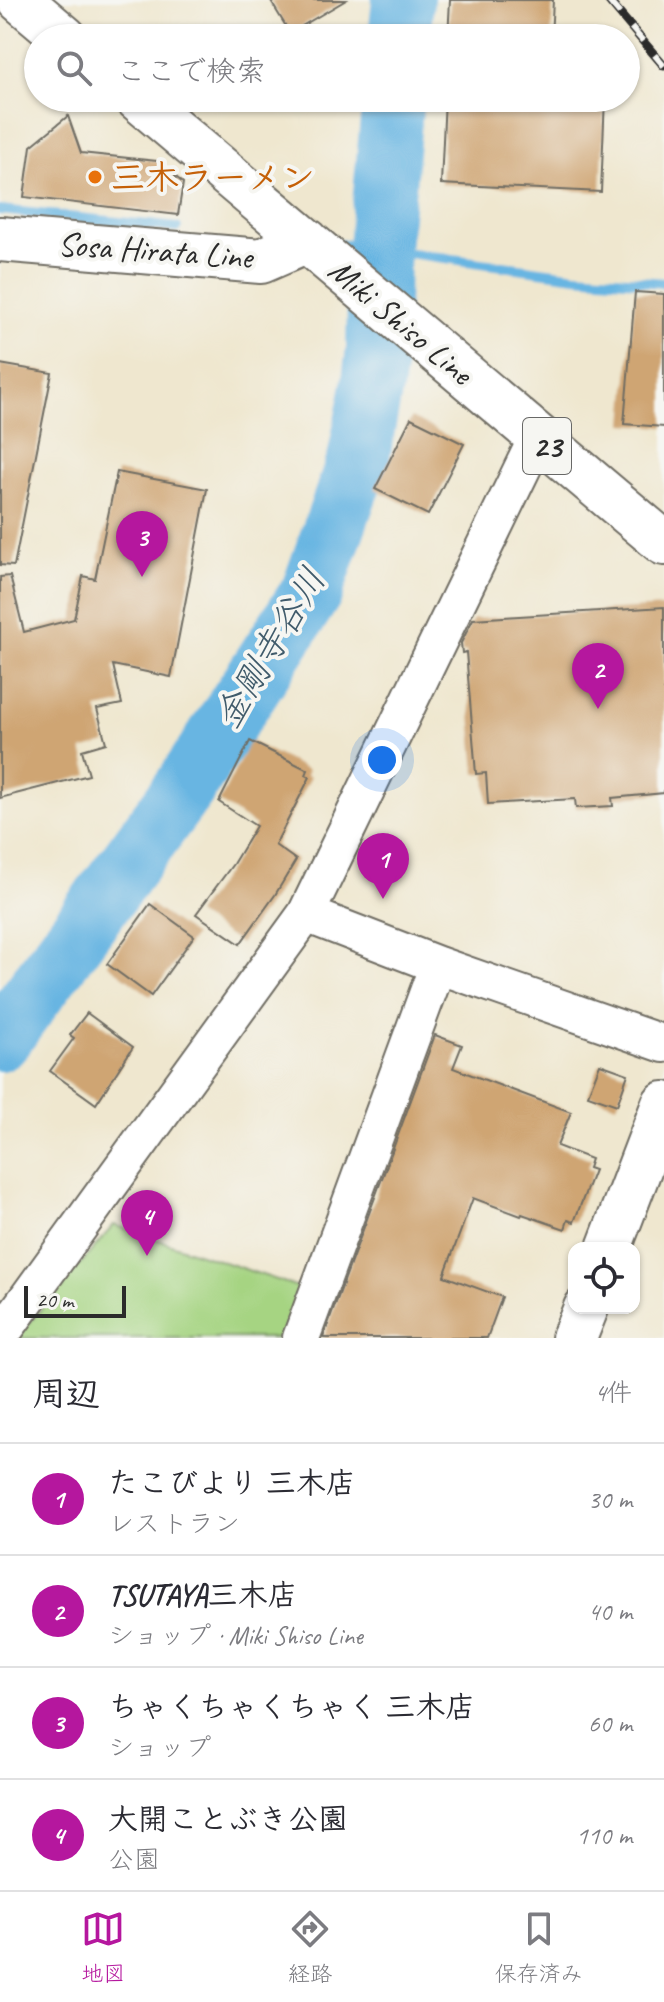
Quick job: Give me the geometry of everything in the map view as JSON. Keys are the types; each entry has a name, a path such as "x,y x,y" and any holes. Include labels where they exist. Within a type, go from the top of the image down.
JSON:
{"main road":[{"path":"25,1 50,24"},
{"name":"Miki Shiso Line","path":"154,112 664,543"},
{"name":"Sosa Hirata Line","path":"0,239 261,261 315,248"},
{"path":"611,1242 664,1104"},
{"path":"574,1338 584,1314"}],"street":[{"path":"0,1336 306,914 537,438"},
{"path":"306,914 438,965 664,1044"},
{"path":"301,1338 438,965"}],"green space":[{"path":"114,1225 301,1288 282,1338 16,1338"}],"building":[{"path":"270,0 346,0 305,24 285,24"},
{"path":"450,0 553,0 552,24 449,24"},
{"path":"444,112 604,112 601,192 441,184"},
{"path":"68,116 81,153 157,161 183,183 178,215 24,197 31,146"},
{"path":"635,292 664,294 664,427 624,424"},
{"path":"0,364 52,373 14,566 0,565"},
{"path":"411,418 464,444 428,515 375,489"},
{"path":"117,472 207,489 171,677 113,665 122,704 97,709 106,743 82,750 89,775 0,798 0,577 10,576 24,632 74,619 83,576 95,579"},
{"path":"664,607 664,793 612,798 613,806 576,808 575,799 488,804 486,773 476,774 466,652 462,653 461,643 473,619"},
{"path":"250,741 308,770 306,775 310,777 275,845 296,860 240,944 196,914 233,864 256,826 219,802"},
{"path":"150,904 194,936 151,996 107,964"},
{"path":"87,1013 133,1047 96,1104 50,1071 74,1038 70,1035"},
{"path":"435,1035 462,1045 453,1068 571,1112 557,1146 591,1159 588,1168 594,1170 574,1222 568,1220 565,1229 473,1198 444,1276 502,1297 487,1338 323,1338"},
{"path":"600,1064 628,1074 617,1105 588,1095"}],"waterway":[{"name":"金剛寺谷川","path":"400,24 403,0"},
{"name":"金剛寺谷川","path":"0,1040 185,787 312,591 358,460 373,381 377,350 379,248 392,112"},
{"path":"0,210 177,228"},
{"path":"343,244 576,276 664,283"}],"railway":[{"path":"608,0 628,24"},
{"path":"640,38 664,66"}],"place":[{"name":"三木ラーメン","path":"95,177"},
{"name":"ちゃくちゃくちゃく 三木店","path":"142,577"},
{"name":"TSUTAYA三木店","path":"598,709"},
{"name":"たこびより 三木店","path":"383,899"},
{"name":"大開ことぶき公園","path":"147,1256"}]}
